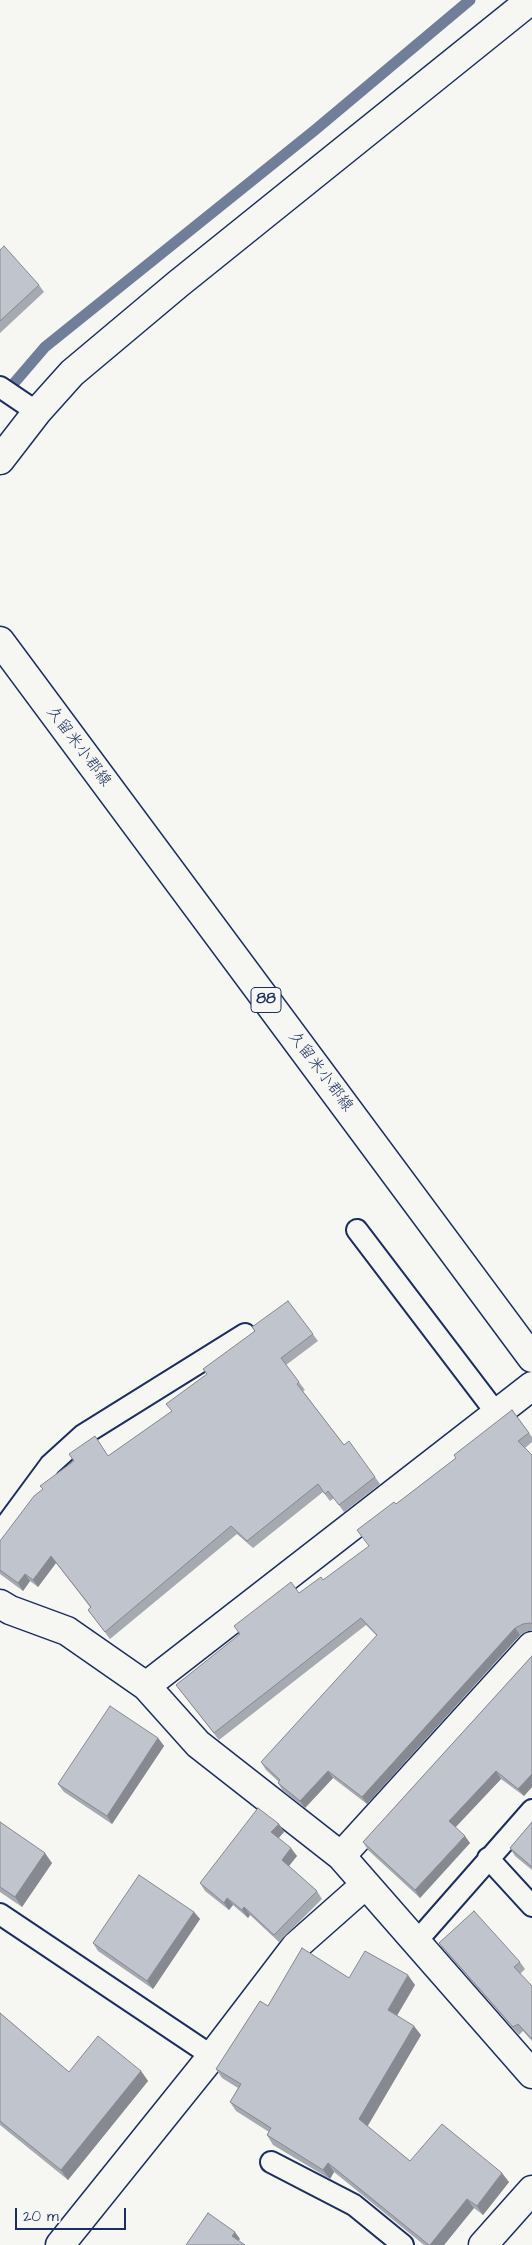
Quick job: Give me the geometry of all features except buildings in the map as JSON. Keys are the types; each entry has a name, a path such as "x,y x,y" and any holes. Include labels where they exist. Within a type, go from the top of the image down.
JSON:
{"street":[{"path":"0,460 30,408 178,284 531,0"},
{"name":"久留米小郡線","path":"0,641 532,1358"},
{"path":"146,1686 532,1386"},
{"path":"0,1604 10,1610 67,1631 146,1686 198,1744 341,1856 532,2074"},
{"path":"341,1856 532,1646"},
{"path":"60,2245 212,2056 296,1946 365,1885"},
{"path":"483,2245 532,2190"}],"lane":[{"path":"0,387 30,408"},
{"path":"357,1230 497,1414"},
{"path":"0,1533 50,1465 83,1435 245,1334"},
{"path":"416,1942 532,1810"},
{"path":"488,1858 532,1906"},
{"path":"0,1914 212,2056"},
{"path":"272,2162 354,2205 403,2245"}],"waterway":[{"path":"3,396 45,347 315,130 470,0"}]}
